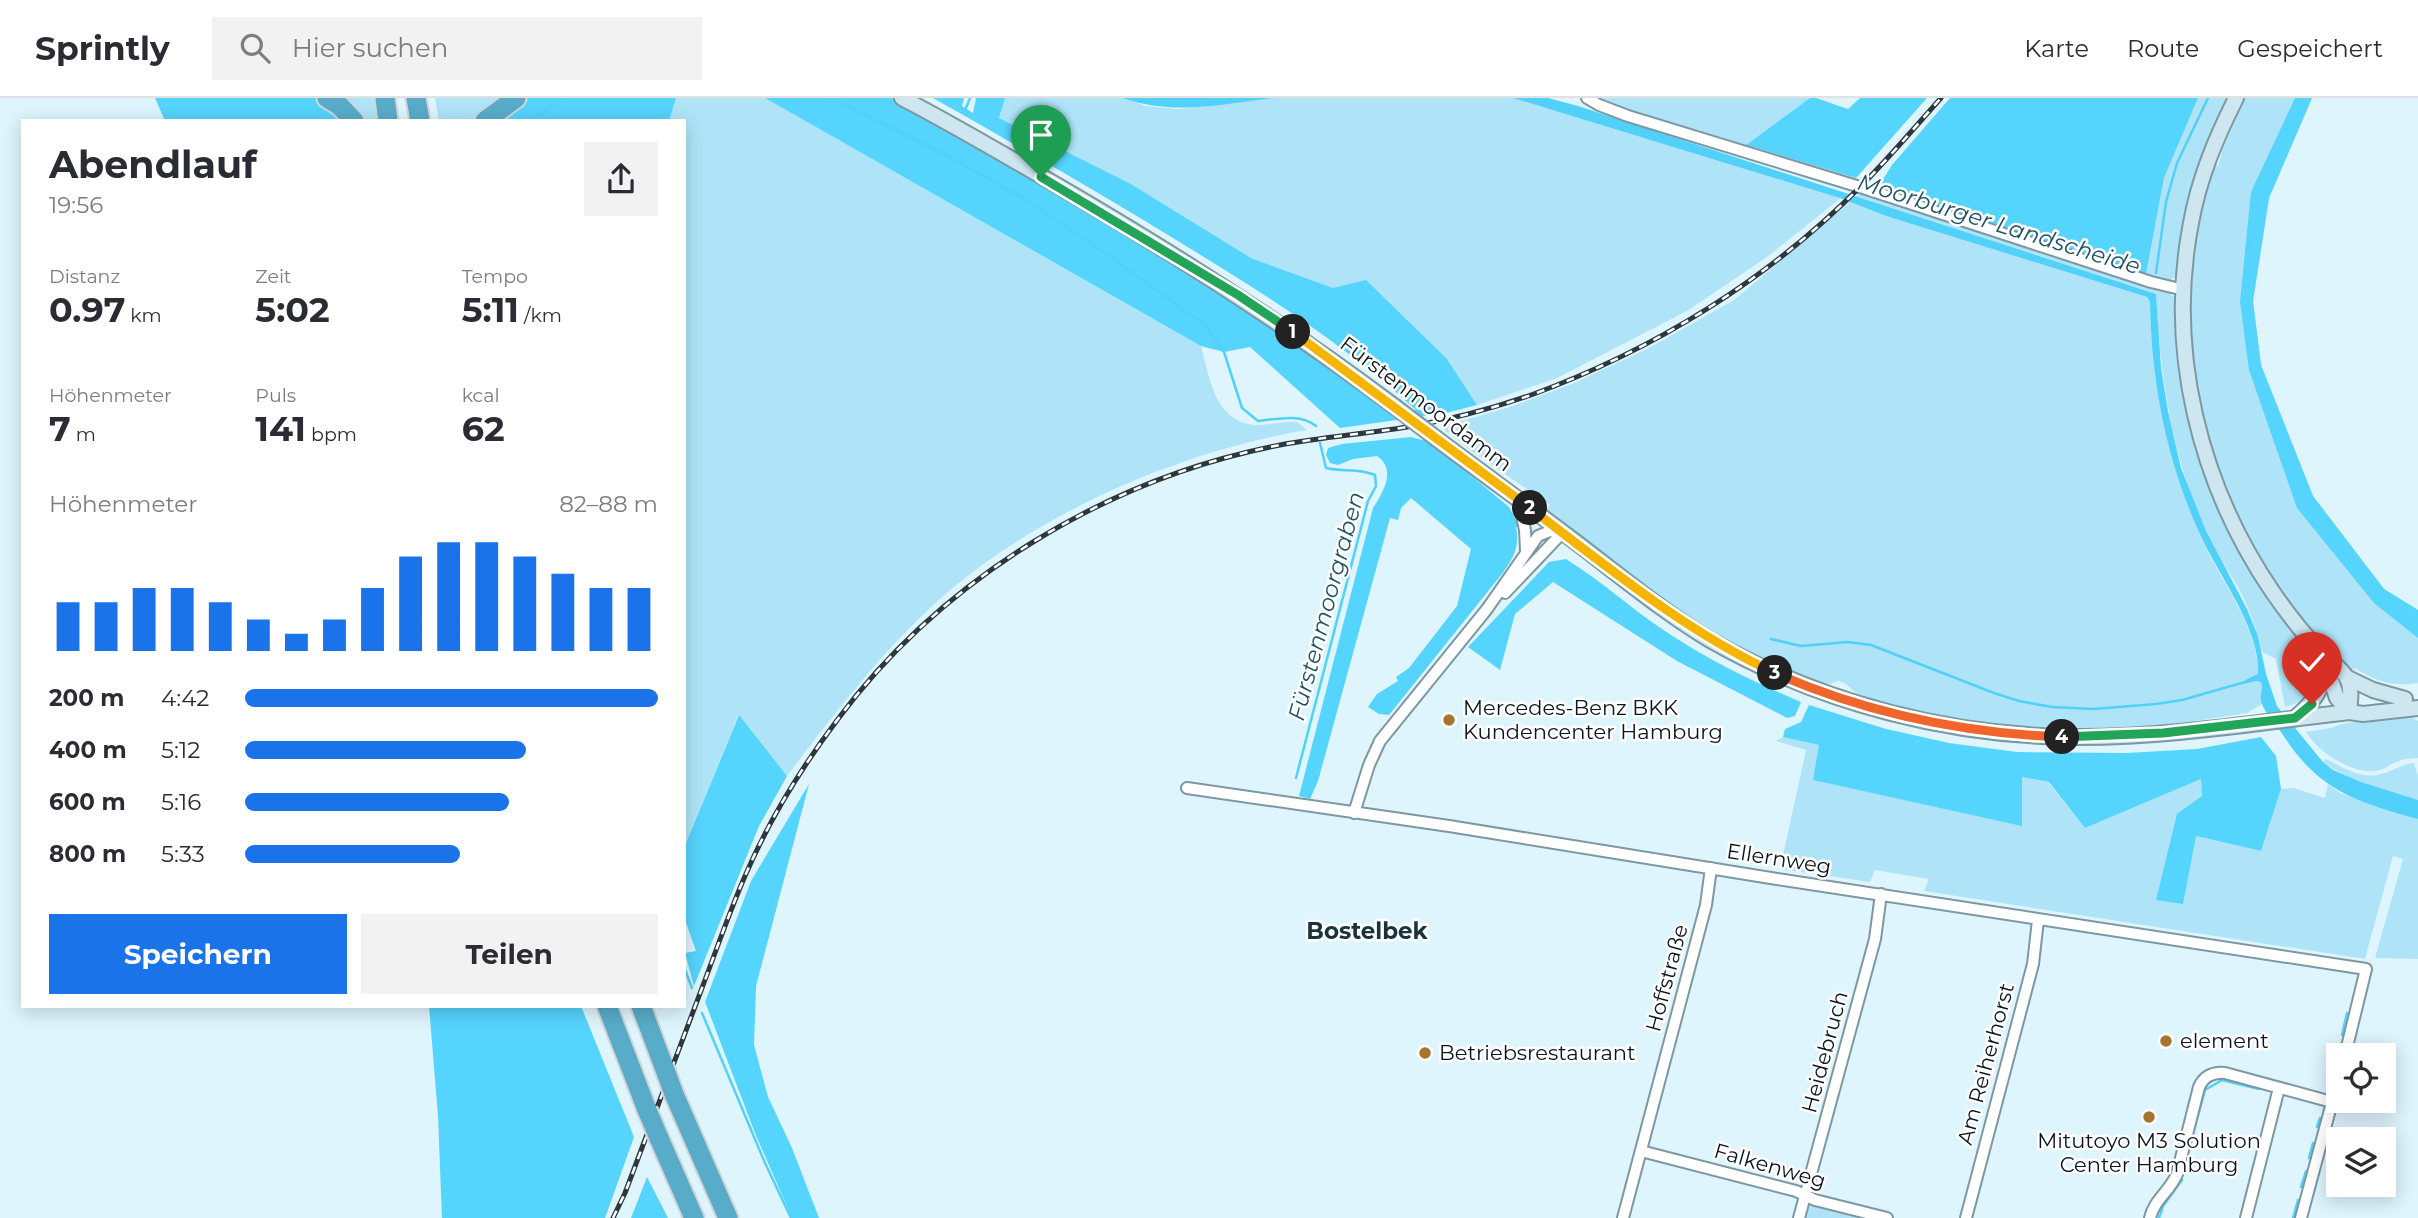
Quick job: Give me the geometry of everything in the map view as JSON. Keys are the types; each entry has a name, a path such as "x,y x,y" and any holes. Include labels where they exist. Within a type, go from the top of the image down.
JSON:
{"highway":[{"path":"327,98 340,106 352,119"},
{"path":"385,98 388,119"},
{"path":"416,98 420,119"},
{"path":"488,119 516,98"},
{"path":"608,1008 694,1218"},
{"path":"642,1008 674,1094 728,1218"}],"main road":[{"name":"Fürstenmoordamm","path":"902,98 1103,212 1238,295 1394,406 1667,611 1709,639 1778,674 1838,697 1931,722 1980,730 2067,737 2163,733 2295,718 2315,710 2363,714 2414,702"},
{"path":"2236,98 2213,146 2199,188 2188,243 2183,290 2185,346 2199,436 2220,497 2247,552 2272,592 2323,658 2346,677 2373,690 2414,702"},
{"path":"2315,710 2324,681 2323,658"},
{"path":"2323,658 2337,698 2349,712"},
{"path":"2346,677 2350,690 2349,712"}],"street":[{"path":"1587,98 1599,106 1628,116 2183,290"},
{"path":"1518,499 1527,553"},
{"path":"1354,813 1368,765 1380,741 1487,609 1539,534 1550,531 1563,533"},
{"path":"1487,609 1563,533"},
{"name":"Ellernweg","path":"1187,788 1449,825 2366,969 2347,1043"},
{"name":"Hoffstraße","path":"1623,1218 1706,905 1711,868"},
{"name":"Heidebruch","path":"1799,1218 1875,939 1881,894"},
{"name":"Am Reiherhorst","path":"1965,1218 2033,964 2038,919"},
{"path":"2150,1218 2155,1203 2177,1174 2199,1087 2210,1074 2221,1073 2326,1100"},
{"path":"2246,1218 2279,1088"},
{"path":"2301,1218 2329,1113"},
{"name":"Falkenweg","path":"1641,1151 1888,1218"}],"shaded area":[{"path":"155,98 321,98 347,119 164,119"},
{"path":"341,98 375,98 378,119 361,119"},
{"path":"435,98 501,98 477,119 439,119"},
{"path":"527,98 676,98 670,119 499,119 507,110"},
{"path":"676,98 765,98 1201,346 1217,397 1223,408 1232,416 1257,425 1297,422 1307,430 1207,454 1157,472 1107,492 1014,544 932,606 892,646 787,776 738,716 686,843 686,119 670,119"},
{"path":"765,98 892,98 1067,198 1258,315 1394,417 1416,410 1334,343 1246,283 1092,189 933,98 964,98 962,106 973,113 976,98 1005,98 999,118 1131,184 1251,258 1333,288 1366,280 1447,359 1477,405 1446,413 1340,428 1250,347 1224,352 1201,346"},
{"path":"1005,98 1122,98 1146,106 1178,109 1275,98 1513,98 1841,198 1767,257 1687,311 1557,378 1477,405 1447,359 1333,288 1251,258 1131,184 999,118"},
{"path":"1122,98 1275,98 1179,107"},
{"path":"1513,98 1548,98 1578,106 2156,294 2161,368 2181,468 2206,531 2247,609 2258,636 2266,674 2277,706 2323,762 2333,770 2361,782 2418,800 2418,819 2358,800 2325,782 2297,754 2266,712 2261,701 2261,682 2245,684 2245,680 2258,674 2253,641 2247,623 2203,541 2180,484 2158,394 2150,302 2147,297 1886,216 1840,198"},
{"path":"1593,98 1810,98 1746,145 1614,109"},
{"path":"1810,98 1848,109 1860,98 1927,98 1856,178 1746,145"},
{"path":"1950,98 2198,98 2164,178 2146,274 1906,201 1878,187 1892,165"},
{"path":"2198,98 2230,98 2178,273 2167,281 2154,279 2146,274 2164,178"},
{"path":"2245,98 2312,98 2269,198 2253,301 2261,365 2313,496 2384,589 2418,610 2418,683 2391,683 2377,680 2354,668 2352,670 2303,620 2262,564 2230,503 2207,438 2193,371 2189,302 2195,232 2212,164 2218,166"},
{"path":"2295,98 2312,98 2269,198 2253,301 2261,365 2313,496 2384,589 2418,610 2418,638 2374,603 2297,508 2249,370 2240,302 2251,192"},
{"path":"1859,192 2167,291 2174,297 2184,384 2199,454 2215,499 2248,564 2310,657 2315,672 2314,687 2304,699 2285,707 2276,659 2262,652 2246,603 2210,539 2194,503 2176,445 2170,415 2156,294 1856,196"},
{"path":"1850,202 1886,216 2147,297 2150,302 2158,393 2171,453 2202,540 2251,635 2259,671 2256,677 2245,680 2246,684 2261,682 2262,704 2247,713 2105,730 2031,729 1980,724 1864,700 1846,684 1806,679 1720,637 1663,599 1546,510 1550,505 1441,427 1510,407 1572,384 1647,349 1734,300"},
{"path":"1411,437 1426,441 1439,449 1509,507 1519,526 1516,527 1514,553 1501,575 1389,715 1379,714 1368,707 1377,694 1398,681 1396,677 1409,668 1457,606 1471,549 1411,498 1401,508 1398,520 1390,518 1318,781 1310,799 1299,796 1373,508 1384,488 1387,474 1383,462 1377,456 1353,459 1338,465 1330,463 1326,455 1328,448 1342,444"},
{"path":"1566,559 1687,645 1734,672 1801,702 1795,716 1787,718 1677,661 1553,582 1515,614 1500,670 1468,647 1549,562"},
{"path":"1809,705 1886,729 1949,743 2017,752 2127,753 2197,749 2261,737 2276,756 2281,789 2261,851 2196,836 2183,904 2156,900 2177,814 2202,796 2201,779 2085,828 2049,782 2022,777 2022,826 1813,780 1819,745 1783,737 1785,729 1801,722"},
{"path":"739,715 787,776 759,826 694,986 686,957 686,953 696,951 686,923 686,843"},
{"path":"2407,715 2418,721 2418,758 2401,760 2382,770 2367,771 2346,765 2327,754 2306,732 2341,724"},
{"path":"1783,737 1819,745 1814,780 2022,825 2022,777 2048,782 2085,828 2201,779 2202,796 2182,904 2196,836 2261,851 2281,789 2293,788 2325,798 2328,784 2340,793 2418,819 2418,959 2375,958 2403,859 2393,856 2365,959 1924,891 1929,879 1875,870 1870,882 1780,869 1806,750 1776,741"},
{"path":"2326,759 2352,772 2367,775 2381,774 2414,763 2418,777 2418,800 2357,780 2323,762"},
{"path":"809,784 756,986 754,1045 768,1097 792,1148 819,1218 792,1218 755,1133 705,1002 751,881"},
{"path":"429,1008 582,1008 634,1137 605,1218 442,1218 438,1116"},
{"path":"647,1177 668,1218 631,1218"},
{"path":"1816,1202 1875,1218 1806,1218 1809,1206"}],"waterway":[{"path":"534,119 564,98"},
{"name":"Fürstenmoorgraben","path":"831,98 948,156 1023,198 1205,325 1224,352 1242,408 1258,421 1296,418 1316,426"},
{"path":"966,108 970,98"},
{"path":"2156,273 2166,202 2177,163 2208,98"},
{"name":"Fürstenmoorgraben","path":"1296,778 1368,501 1376,486 1375,475 1326,468 1320,443"},
{"path":"1771,639 1801,646 1848,642 1871,645 1994,693 2052,707 2093,709 2156,704 2182,700 2245,682"},
{"path":"686,972 692,988"},
{"path":"702,1013 791,1218"},
{"path":"2342,1035 2347,1013"},
{"path":"2192,1137 2205,1090 2222,1080 2259,1089"},
{"path":"2317,1127 2320,1118"},
{"path":"2309,1158 2313,1143"},
{"path":"2184,1171 2189,1149"},
{"path":"2301,1187 2306,1171"},
{"path":"2159,1218 2163,1206 2182,1180"},
{"path":"2293,1218 2298,1200"}],"railway":[{"path":"613,1218 625,1193 745,876 764,835 811,756 838,719 880,668 927,621 979,579 1034,542 1092,509 1153,482 1216,460 1280,445 1407,427 1470,414 1577,377 1665,334 1749,281 1788,252 1861,186 1941,98"}],"place":[{"name":"Mercedes-Benz BKK Kundencenter Hamburg","path":"1449,720"},
{"name":"element","path":"2166,1041"},
{"name":"Betriebsrestaurant","path":"1425,1053"},
{"name":"Mitutoyo M3 Solution Center Hamburg","path":"2149,1117"}],"district":[{"name":"Bostelbek","path":"1367,931"}],"route":[{"path":"1041,177 1103,212 1280,323 1667,611 1709,639 1778,674 1884,711 1967,728 2042,736 2163,733 2253,723 2295,718 2312,704"}],"water label":[{"name":"Moorburger Landscheide","path":"1999,224"}]}
